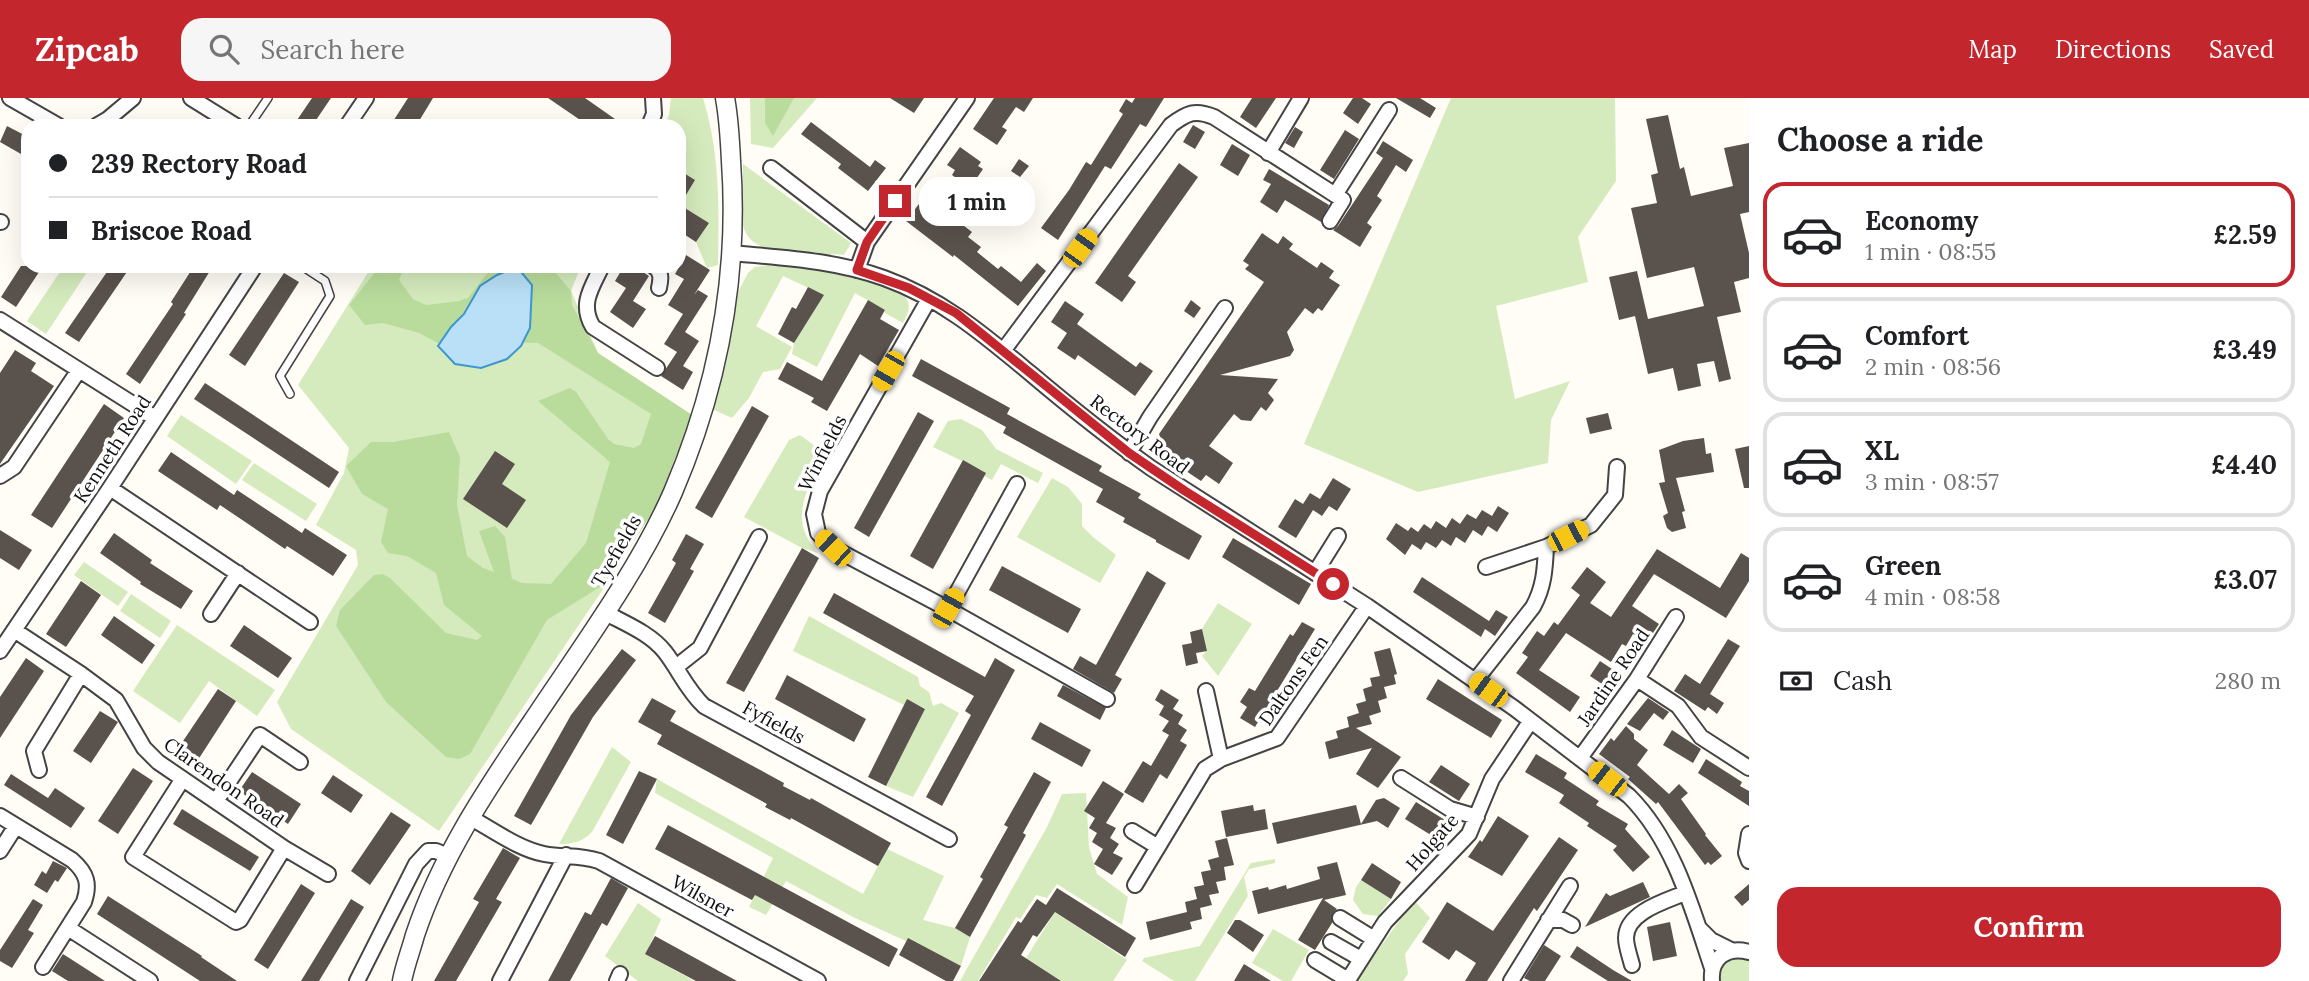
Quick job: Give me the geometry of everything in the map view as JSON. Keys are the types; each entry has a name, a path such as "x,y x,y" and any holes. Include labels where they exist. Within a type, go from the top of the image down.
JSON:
{"street":[{"path":"10,98 47,119"},
{"path":"108,119 133,98"},
{"path":"191,98 225,119"},
{"path":"352,119 366,98"},
{"name":"Tyefields","path":"402,981 424,908 448,856 470,817 642,551 666,505 696,430 719,347 732,253 734,212 725,98"},
{"path":"857,270 867,242 967,98"},
{"path":"1190,112 1198,98"},
{"path":"1268,153 1301,98"},
{"path":"1330,221 1339,197 1389,110"},
{"path":"1003,351 1171,125 1190,112 1196,111 1214,117 1339,197"},
{"path":"771,168 867,242"},
{"name":"Rectory Road","path":"732,253 814,260 857,270 909,288 956,313 1129,453 1367,607 1507,704 1629,796 1646,812 1657,828 1685,893 1698,927 1710,976"},
{"name":"Kenneth Road","path":"0,651 250,273"},
{"path":"599,273 585,305 593,327 657,368"},
{"path":"659,273 662,278 659,288"},
{"name":"Winfields","path":"929,299 820,491 814,514 818,533 833,548 948,608 1108,699"},
{"path":"1129,453 1150,417 1225,308"},
{"path":"0,320 155,418"},
{"path":"0,475 14,467 79,370"},
{"path":"1486,567 1546,547 1591,525 1615,495 1617,467"},
{"path":"948,608 1017,485"},
{"path":"110,488 310,622"},
{"path":"1315,573 1338,536"},
{"path":"676,667 700,648 759,537"},
{"path":"1475,681 1541,594 1546,547"},
{"path":"211,614 238,573"},
{"name":"Daltons Fen","path":"1135,885 1205,769 1221,759 1278,738 1367,607"},
{"name":"Fyfields","path":"604,612 648,637 663,649 693,696 704,706 949,839"},
{"name":"Jardine Road","path":"1580,758 1637,679 1676,617"},
{"name":"Clarendon Road","path":"14,630 116,700 144,748 182,780 328,874"},
{"path":"39,770 34,751 81,674"},
{"path":"1637,679 1678,706 1701,737 1749,768"},
{"path":"1206,691 1221,759"},
{"name":"Holgate","path":"1348,980 1374,939 1401,904 1469,834 1499,768 1530,722"},
{"path":"216,801 260,735 300,762"},
{"path":"1401,778 1450,809 1477,817"},
{"path":"182,780 133,857 236,922 240,920 284,848"},
{"path":"0,816 72,860 82,869 87,880 88,891 84,902 43,967"},
{"name":"Wilsner","path":"470,817 523,846 544,854 599,860 818,981"},
{"path":"0,851 16,826"},
{"path":"1132,831 1157,847"},
{"path":"1749,834 1746,853 1749,861"},
{"path":"358,981 423,855 428,851 436,851 448,856"},
{"path":"500,981 566,855"},
{"path":"1511,981 1570,886"},
{"path":"1632,965 1626,937 1632,923 1652,908 1685,893"},
{"path":"1340,918 1374,939"},
{"path":"1548,920 1556,918 1572,925"},
{"path":"1698,927 1711,940 1742,949"},
{"path":"68,928 150,981"},
{"path":"1331,942 1361,959"},
{"path":"1710,976 1721,955 1742,949"},
{"path":"1315,960 1348,980"}],"lane":[{"path":"254,119 268,98"},
{"path":"290,394 280,376 330,296 326,281 313,273"}],"green space":[{"path":"671,98 703,98 713,139 717,180 718,265 707,268 696,242 709,223 686,209 686,195 695,180 686,174 686,119 667,119"},
{"path":"750,98 817,98 773,148 751,144"},
{"path":"765,98 794,98 773,136 765,123"},
{"path":"1451,98 1615,98 1616,181 1578,237 1588,282 1496,306 1515,399 1570,381 1551,420 1548,463 1418,492 1304,444"},
{"path":"743,164 851,243 844,255 779,250 761,246 752,240 743,226"},
{"path":"775,264 845,274 883,284 897,290 906,298 908,311 903,323 855,293 817,367 792,354 794,343 824,295 783,276 756,326 792,347 780,369 763,372 749,398 732,418 712,409 729,349 738,292 748,273 755,267"},
{"path":"59,273 86,273 46,334 27,321"},
{"path":"368,273 578,273 571,291 598,353 692,415 654,509 608,582 439,831 291,729 277,702 358,565 356,550 316,525 344,473 349,448 298,385"},
{"path":"374,273 402,273 399,280 413,299 426,305 468,298 488,273 556,273 571,291 572,305 598,353 692,415 657,505 608,582 547,620 470,754 459,759 446,757 386,702 336,626 340,610 374,575 383,574 446,633 477,640 482,636 444,605 436,573 407,556 388,553 381,542 388,509 362,494 346,466 371,442 393,442 449,432 460,457 457,505 467,556 483,568 494,572 479,531 495,526 505,537 512,579 522,583 551,584 586,543 610,462 538,401 570,388 576,392 608,439 614,444 634,448 641,444 651,414 538,343 502,342 447,348 419,333 383,323 365,325 349,305"},
{"path":"181,415 252,461 236,484 167,436"},
{"path":"961,419 982,430 996,449 1043,473 1038,483 1001,464 992,480 984,476 985,472 933,447 948,421"},
{"path":"800,435 826,454 807,491 802,516 809,540 818,553 802,548 744,517 789,440"},
{"path":"254,463 317,504 306,521 242,480"},
{"path":"1052,478 1068,487 1082,504 1082,526 1116,555 1100,583 1017,537"},
{"path":"84,562 128,592 118,606 74,575"},
{"path":"131,594 171,621 160,638 120,611"},
{"path":"1218,603 1252,624 1218,676 1202,656 1207,650 1202,629"},
{"path":"809,616 918,677 920,686 929,692 933,706 941,703 959,713 913,797 886,786 925,708 907,700 904,705 793,651"},
{"path":"177,625 275,690 257,716 209,681 180,723 133,691"},
{"path":"612,747 631,762 592,832 577,842 559,844"},
{"path":"657,779 863,894 887,849 944,876 923,920 955,928 970,937 961,966 853,917 786,881 766,915 749,907 773,858 655,793"},
{"path":"1086,793 1089,847 1097,874 1128,897 1122,925 1057,884 1047,898 1036,895 1020,919 1016,917 978,981 960,981 1047,827 1062,794"},
{"path":"1275,859 1275,863 1249,869 1244,877 1248,896 1195,981 1174,981 1142,961 1144,958 1200,946 1251,863"},
{"path":"1361,880 1391,899 1378,916 1363,914 1353,900"},
{"path":"1414,900 1430,918 1405,954 1408,974 1403,981 1356,981"},
{"path":"638,903 661,919 646,954 694,981 638,981 605,956"},
{"path":"1055,912 1127,960 1113,981 1061,981 1026,958"},
{"path":"1273,929 1309,950 1291,981 1283,981 1252,963"},
{"path":"1733,957 1749,960 1749,981 1719,981 1721,966"}],"water":[{"path":"522,273 532,285 530,328 521,346 507,359 481,368 455,364 438,346 464,314 480,286 497,275"}],"building":[{"path":"312,98 331,98 317,119 298,119"},
{"path":"408,98 433,98 420,119 394,119"},
{"path":"548,98 585,98 615,119 579,119"},
{"path":"890,98 924,98 914,113"},
{"path":"994,98 1033,98 1024,112 1016,107 1002,127 1007,130 997,145 973,129"},
{"path":"1135,98 1164,98 1146,127 1140,124 1111,169 1105,166 1058,240 1041,228 1086,162 1091,165 1123,114 1119,111 1126,99 1132,103"},
{"path":"1252,98 1276,98 1256,128 1240,117"},
{"path":"1353,98 1362,98 1371,104 1358,124 1343,113"},
{"path":"1396,98 1420,98 1436,108 1430,118"},
{"path":"1668,115 1680,169 1684,167 1691,196 1733,186 1724,148 1749,143 1749,212 1740,214 1749,253 1749,278 1734,282 1741,312 1717,317 1731,379 1719,382 1714,361 1697,364 1701,386 1678,391 1673,368 1648,374 1635,316 1619,320 1609,277 1637,271 1648,319 1704,306 1694,267 1647,278 1631,208 1657,203 1651,175 1658,173 1646,119"},
{"path":"811,122 870,167 875,160 886,168 868,191 838,168 841,164 801,134"},
{"path":"1193,125 1205,132 1195,149 1183,142"},
{"path":"7,126 21,133 21,154 0,142"},
{"path":"1295,127 1303,132 1294,148 1285,143"},
{"path":"1345,130 1359,139 1334,179 1320,170"},
{"path":"1383,141 1413,160 1406,172 1396,165 1377,196 1382,200 1367,223 1372,227 1360,247 1333,230 1383,158 1376,153"},
{"path":"1232,144 1250,155 1238,176 1220,165"},
{"path":"960,147 981,162 978,166 983,169 970,188 952,175 955,170 947,165"},
{"path":"1019,159 1029,166 1020,177 1011,171"},
{"path":"1179,163 1198,177 1128,276 1136,282 1122,302 1095,283"},
{"path":"1269,169 1329,205 1321,222 1285,200 1277,213 1260,202 1271,184 1263,180"},
{"path":"686,174 695,180 686,195"},
{"path":"925,196 972,232 968,237 981,247 977,252 998,269 1001,266 1021,282 1037,263 1046,271 1018,306 906,221"},
{"path":"686,209 709,223 696,242 686,236"},
{"path":"1262,233 1278,244 1283,236 1293,244 1289,249 1317,268 1321,262 1334,271 1329,278 1340,285 1322,311 1318,308 1313,314 1305,308 1287,332 1294,350 1290,356 1220,375 1278,379 1268,393 1274,400 1266,411 1261,407 1251,421 1241,420 1234,414 1209,446 1233,463 1219,484 1206,475 1201,481 1183,469 1187,464 1164,448 1159,434 1264,282 1245,269 1249,265 1243,261"},
{"path":"686,255 710,270 694,295 698,290 708,296 685,332 699,341 683,366 693,372 683,390 661,376 677,352 664,344 683,314 668,305 684,279 675,274 686,273"},
{"path":"21,266 21,273 38,273 16,307 1,297"},
{"path":"106,273 126,273 79,342 65,333"},
{"path":"190,273 209,273 184,313 186,314 140,384 126,374 173,304 171,302"},
{"path":"284,273 299,282 245,366 229,355"},
{"path":"620,273 644,273 649,276 633,301 646,309 633,328 610,312 626,288 615,281"},
{"path":"808,287 824,295 794,343 778,334 792,307 796,309"},
{"path":"868,300 885,310 880,319 899,330 878,366 860,354 827,411 811,402 814,398 778,379 787,362 822,381"},
{"path":"1191,300 1201,308 1194,318 1184,311"},
{"path":"1065,301 1084,314 1077,324 1136,367 1140,362 1153,371 1135,396 1078,355 1075,360 1057,348 1067,333 1051,322"},
{"path":"15,350 36,363 31,371 54,386 0,464 0,373"},
{"path":"921,359 1010,408 1007,414 1102,466 1099,471 1141,494 1138,498 1202,536 1189,560 1123,522 1125,518 1096,502 1103,489 1003,433 1006,427 912,376"},
{"path":"205,383 339,472 329,488 194,399"},
{"path":"104,404 124,418 52,528 31,515"},
{"path":"752,406 769,416 712,518 695,508"},
{"path":"918,412 934,421 869,537 854,528"},
{"path":"1608,413 1612,429 1590,434 1586,418"},
{"path":"1704,438 1706,454 1711,453 1714,472 1676,478 1685,511 1682,512 1686,528 1672,532 1667,528 1663,516 1668,513 1659,483 1665,482 1659,450 1683,441"},
{"path":"1749,446 1749,488 1744,488 1735,449"},
{"path":"495,451 515,464 502,484 526,500 507,528 463,499"},
{"path":"171,452 234,495 237,490 302,533 305,528 347,555 333,576 287,546 285,549 220,505 217,510 158,471"},
{"path":"963,460 986,473 933,569 910,556"},
{"path":"1333,478 1351,489 1337,511 1329,506 1322,516 1313,510 1296,538 1278,527 1295,499 1303,504 1310,493 1320,499"},
{"path":"1498,506 1509,513 1497,532 1488,526 1482,536 1473,530 1465,543 1456,537 1451,546 1442,540 1436,548 1426,542 1421,550 1412,544 1405,555 1386,539 1396,523 1408,531 1411,527 1418,532 1424,524 1431,529 1436,521 1446,528 1452,518 1460,524 1467,514 1476,519 1482,510 1492,516"},
{"path":"0,530 32,550 19,570 0,558"},
{"path":"114,533 152,560 150,563 193,591 181,609 140,584 141,582 100,553"},
{"path":"686,534 704,544 690,569 694,571 665,623 648,613 676,563 672,560"},
{"path":"1233,538 1311,584 1299,605 1222,557"},
{"path":"802,548 819,558 744,692 726,683"},
{"path":"1657,549 1720,588 1741,553 1749,558 1749,581 1726,618 1654,574 1632,606 1659,624 1647,642 1633,634 1626,646 1622,644 1611,662 1566,633 1539,670 1580,697 1570,712 1516,673 1528,657 1522,653 1537,631 1544,636 1554,622 1558,625 1580,595 1571,588 1587,567 1606,582 1590,603 1611,617"},
{"path":"1002,566 1081,609 1068,633 989,590"},
{"path":"1147,571 1166,583 1115,675 1122,679 1114,693 1073,669 1080,656 1096,665"},
{"path":"1422,577 1489,621 1496,610 1508,617 1495,636 1485,629 1481,637 1413,592"},
{"path":"81,581 101,595 66,647 46,634"},
{"path":"834,593 985,677 995,658 1015,670 942,806 926,797 971,715 965,711 974,696 823,613"},
{"path":"114,616 155,645 142,664 101,635"},
{"path":"1302,622 1315,629 1255,727 1240,718 1247,707 1240,702 1249,688 1255,691 1290,634 1293,636"},
{"path":"244,625 292,658 278,678 230,646"},
{"path":"1202,629 1207,651 1196,653 1198,663 1186,666 1182,645 1192,643 1190,632"},
{"path":"1728,639 1740,646 1710,694 1724,703 1717,714 1708,707 1705,711 1674,691 1685,674 1700,684"},
{"path":"1390,648 1397,674 1394,675 1396,684 1384,687 1387,698 1378,701 1381,712 1369,716 1372,724 1356,728 1401,757 1378,788 1356,774 1372,748 1329,759 1325,742 1338,738 1336,731 1349,727 1347,717 1359,713 1356,704 1366,701 1363,689 1372,686 1370,678 1380,676 1374,652"},
{"path":"622,649 636,660 593,717 531,825 514,816 571,715"},
{"path":"26,658 44,671 0,738 0,697"},
{"path":"1600,661 1621,675 1611,690 1590,676"},
{"path":"787,675 866,719 854,742 775,699"},
{"path":"1438,679 1502,720 1491,738 1426,699"},
{"path":"1063,685 1106,708 1100,720 1057,696"},
{"path":"218,689 236,701 196,763 177,750"},
{"path":"1161,689 1179,700 1173,709 1183,715 1178,724 1187,730 1180,741 1187,745 1167,779 1160,774 1143,803 1124,792 1143,761 1151,766 1169,735 1162,731 1169,721 1159,715 1164,706 1155,700"},
{"path":"652,698 676,711 670,721 784,783 783,786 810,800 811,798 891,843 878,866 791,818 790,820 765,807 767,804 657,744 662,735 638,722"},
{"path":"1648,698 1669,712 1663,720 1654,713 1640,731 1627,724"},
{"path":"907,699 925,709 886,786 868,777"},
{"path":"100,711 118,722 91,763 73,751"},
{"path":"1040,722 1091,750 1082,767 1031,739"},
{"path":"1626,726 1634,734 1634,739 1648,750 1637,765 1669,794 1679,784 1688,793 1681,799 1722,856 1711,865 1708,862 1705,865 1658,802 1656,804 1628,779 1630,777 1599,754 1611,738 1614,741"},
{"path":"1672,730 1701,749 1693,763 1663,745"},
{"path":"1536,754 1567,773 1564,778 1599,801 1596,805 1628,824 1625,829 1650,857 1633,872 1613,850 1617,846 1559,803 1564,795 1525,772"},
{"path":"1706,759 1742,782 1740,786 1749,791 1749,806 1698,773"},
{"path":"1441,765 1470,784 1459,801 1429,782"},
{"path":"133,768 153,781 118,834 98,821"},
{"path":"639,771 657,779 623,844 606,835"},
{"path":"252,772 301,804 288,824 239,791"},
{"path":"1034,772 1051,782 1023,833 1026,835 970,937 955,928 983,879 980,877 1008,827 1004,825"},
{"path":"11,774 48,798 55,788 85,808 71,828 4,785"},
{"path":"333,775 363,795 351,813 321,793"},
{"path":"1103,781 1124,794 1106,823 1116,828 1110,838 1119,844 1113,853 1123,858 1112,875 1094,864 1103,849 1092,842 1097,833 1089,828 1095,818 1084,811"},
{"path":"1384,798 1400,808 1388,828 1377,821 1277,844 1272,823 1356,805 1361,824 1376,800"},
{"path":"1416,802 1445,820 1434,837 1405,819"},
{"path":"1253,805 1254,811 1265,809 1268,829 1226,837 1221,811"},
{"path":"182,809 259,857 250,871 173,824"},
{"path":"391,812 411,825 370,885 351,871"},
{"path":"1498,816 1529,836 1502,876 1468,857 1480,840 1482,842"},
{"path":"668,825 898,949 889,967 755,895 752,900 655,849"},
{"path":"1559,837 1578,850 1537,911 1534,908 1487,981 1465,981 1476,963 1456,950 1449,960 1422,942 1447,902 1493,931"},
{"path":"1227,838 1234,865 1224,867 1226,880 1216,882 1219,893 1209,895 1212,905 1200,908 1202,919 1190,922 1192,929 1150,940 1146,922 1187,912 1185,902 1197,899 1194,887 1204,885 1201,872 1211,870 1208,860 1219,857 1215,841"},
{"path":"503,848 520,858 496,899 502,902 456,981 434,981 479,902 473,899"},
{"path":"53,861 67,868 47,893 34,885 42,871 46,874"},
{"path":"1337,862 1346,895 1324,900 1337,909 1332,914 1332,923 1315,950 1298,940 1323,898 1258,914 1252,891 1286,885 1287,889 1320,879 1317,867"},
{"path":"1372,863 1401,882 1391,899 1361,880"},
{"path":"611,878 628,888 607,926 602,923 570,981 548,981 585,912 591,915"},
{"path":"1643,882 1650,897 1585,927 1606,893 1610,896"},
{"path":"301,884 315,893 268,969 254,960"},
{"path":"1749,884 1749,900 1742,906 1734,897"},
{"path":"1057,888 1136,938 1125,957 1055,912 1037,937 1033,935 1021,955 1061,981 979,981 1018,921 1021,923 1037,899 1046,905"},
{"path":"108,896 237,981 200,981 97,914"},
{"path":"33,899 43,905 28,930 34,933 12,968 0,961 0,950"},
{"path":"351,899 364,907 319,981 301,981"},
{"path":"1235,920 1240,920 1264,935 1253,952 1227,933"},
{"path":"1670,922 1677,956 1653,961 1647,927"},
{"path":"655,936 737,981 696,981 645,954"},
{"path":"908,938 961,966 953,981 946,981 899,955"},
{"path":"1544,945 1561,956 1545,981 1530,981 1524,978"},
{"path":"1577,946 1632,981 1608,981 1570,957"},
{"path":"63,954 105,981 68,981 52,971"},
{"path":"1244,964 1271,981 1234,981"}],"route":[{"path":"895,201 867,242 857,270 909,288 956,313 1129,453 1333,584"}]}
